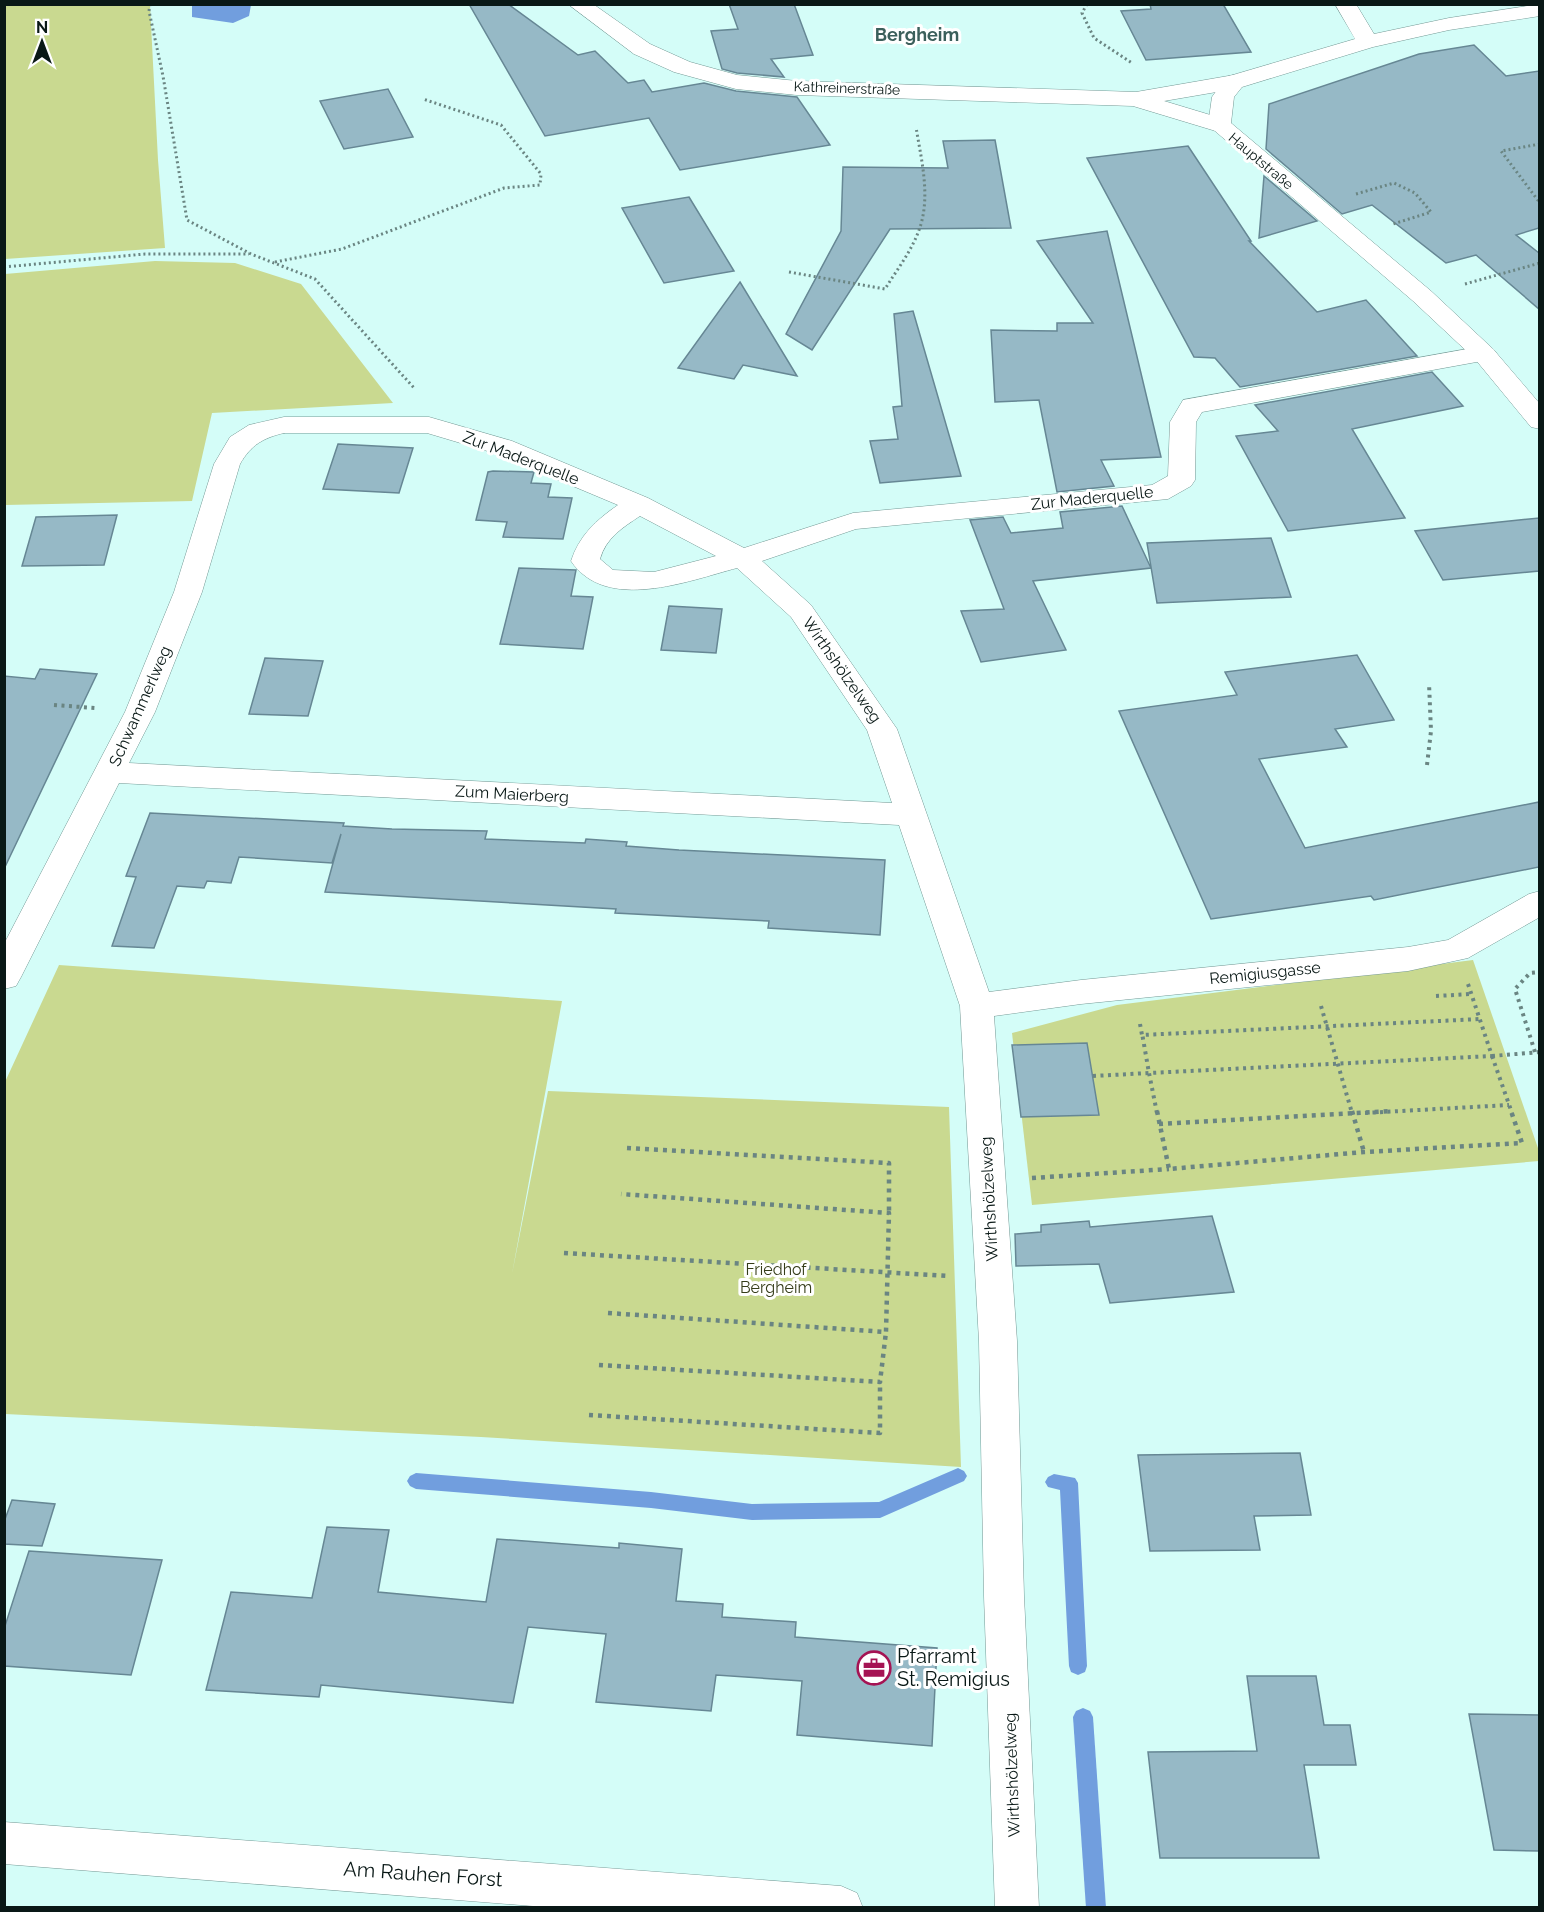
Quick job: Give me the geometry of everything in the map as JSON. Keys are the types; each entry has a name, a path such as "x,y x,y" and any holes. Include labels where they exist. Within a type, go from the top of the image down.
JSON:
{"street":[{"name":"Kathreinerstraße","path":"578,4 642,49 682,67 736,82 797,88 1135,99 1234,82"},
{"path":"1345,4 1368,42"},
{"path":"1234,82 1368,42 1449,24 1539,9"},
{"name":"Hauptstraße","path":"1234,82 1223,97 1219,125 1422,296 1484,354 1539,421"},
{"name":"Kathreinerstraße","path":"1135,99 1219,125"},
{"name":"Zur Maderquelle","path":"638,504 594,537 588,547 585,561 605,578 654,581 742,558 853,521 1158,493 1181,480 1183,422 1192,406 1484,354"},
{"name":"Zur Maderquelle","path":"258,431 284,425 429,425 503,447 638,504 742,558"},
{"name":"Schwammerlweg","path":"4,977 112,772 140,712 188,592 227,464 239,443 258,431"},
{"name":"Wirthshölzelweg","path":"742,558 801,611 882,729 977,1006 998,1341 1004,1596 1017,1908"},
{"name":"Zum Maierberg","path":"112,772 912,814"},
{"name":"Remigiusgasse","path":"977,1006 1081,992 1408,959 1447,952 1456,950 1539,902"},
{"name":"Am Rauhen Forst","path":"4,1843 841,1908"}],"path":[{"path":"150,4 149,10 163,76 187,220 251,254 315,279 425,400 429,425"},
{"path":"1087,4 1082,13 1094,38 1176,91"},
{"path":"273,263 342,249 504,188 540,185 541,174 501,125 423,99"},
{"path":"789,272 885,289 914,238 922,215 922,168 916,127"},
{"path":"1539,144 1501,151 1539,203"},
{"path":"1316,207 1394,183 1415,192 1431,212 1352,237"},
{"path":"4,267 146,254 251,254"},
{"path":"1422,296 1539,263"},
{"path":"1427,765 1431,731 1429,683"},
{"path":"1093,1076 1537,1052 1515,989 1530,973 1539,972"},
{"path":"988,1181 1169,1169 1364,1152 1522,1143 1466,978"},
{"path":"1425,996 1472,994"},
{"path":"1331,1002 1320,1003 1364,1152"},
{"path":"1142,1032 1142,1035 1481,1018"},
{"path":"1140,1022 1169,1169"},
{"path":"1159,1124 1509,1105"},
{"path":"589,1415 880,1433 880,1382 886,1332 889,1273 889,1163 627,1148"},
{"path":"621,1194 889,1212"},
{"path":"564,1253 994,1278"},
{"path":"608,1313 886,1332"},
{"path":"599,1365 880,1382"}],"green space":[{"path":"5,4 150,5 165,248 5,259"},
{"path":"155,261 235,263 301,284 393,403 212,413 192,501 5,505 5,274"},
{"path":"1473,960 1539,1151 1539,1161 1032,1205 1012,1033 1117,1005"},
{"name":"Friedhof Bergheim","path":"59,965 562,1001 512,1274 548,1091 949,1107 961,1467 481,1437 5,1414 5,1082"}],"water":[{"path":"192,4 251,5 249,16 233,23 192,17"}],"building":[{"path":"469,4 508,4 578,55 595,51 628,83 644,80 652,92 704,83 736,91 797,97 830,145 680,170 649,118 545,136"},
{"path":"729,4 794,4 813,55 771,59 784,77 737,73 722,69 711,31 738,29"},
{"path":"1150,4 1223,4 1251,52 1146,60 1121,11 1151,9"},
{"path":"1474,45 1506,76 1539,71 1539,228 1516,235 1539,253 1539,309 1476,255 1446,263 1372,205 1342,214 1266,149 1269,104 1419,54"},
{"path":"388,89 413,137 344,149 320,101"},
{"path":"995,140 1011,228 890,229 812,350 786,334 841,231 843,167 948,168 943,141"},
{"path":"1188,146 1251,241 1249,241 1317,312 1366,300 1417,356 1240,387 1215,358 1194,357 1087,158"},
{"path":"1264,176 1317,221 1259,238"},
{"path":"689,197 734,271 664,283 622,208"},
{"path":"1107,231 1161,457 1101,460 1114,486 1057,492 1039,400 995,402 991,330 1057,331 1057,323 1093,323 1037,241"},
{"path":"740,282 797,376 743,365 734,379 678,368"},
{"path":"913,311 961,476 880,483 870,441 898,439 893,407 902,406 894,314"},
{"path":"1432,372 1463,406 1352,429 1405,518 1288,531 1236,436 1278,431 1255,405"},
{"path":"338,444 413,448 399,493 323,489"},
{"path":"488,472 534,472 531,483 551,484 548,497 572,498 563,539 503,537 507,522 476,520"},
{"path":"1122,506 1151,568 1033,581 1066,650 981,662 961,611 1004,609 970,520 1003,517 1011,533 1063,528 1060,512"},
{"path":"117,515 104,565 22,566 36,517"},
{"path":"1539,518 1539,571 1443,580 1415,531"},
{"path":"1271,538 1291,597 1157,603 1147,543"},
{"path":"519,568 576,570 571,596 593,597 583,649 500,644"},
{"path":"669,606 722,609 716,653 661,650"},
{"path":"1357,655 1394,720 1335,729 1347,747 1259,759 1305,848 1539,802 1539,867 1374,900 1371,896 1211,919 1119,711 1237,695 1225,672"},
{"path":"265,658 323,661 308,716 249,714"},
{"path":"40,669 97,674 4,869 4,676 35,679"},
{"path":"150,813 344,823 343,826 392,829 487,831 485,839 585,843 586,839 627,842 626,846 679,850 885,860 880,935 768,928 769,921 615,913 616,909 325,892 341,834 332,863 239,857 231,883 207,881 204,888 177,886 154,948 112,946 136,877 126,876"},
{"path":"1087,1043 1099,1115 1021,1117 1012,1045"},
{"path":"1212,1216 1234,1292 1110,1303 1099,1264 1016,1266 1015,1234 1041,1232 1041,1225 1089,1221 1090,1227"},
{"path":"1300,1453 1311,1515 1254,1516 1260,1550 1150,1551 1138,1455"},
{"path":"12,1500 55,1504 42,1546 4,1544 4,1522"},
{"path":"327,1527 389,1530 378,1592 486,1602 497,1539 619,1548 619,1543 682,1549 676,1601 723,1604 722,1617 796,1622 795,1637 937,1648 932,1746 797,1735 802,1681 716,1675 711,1711 596,1702 606,1634 528,1627 513,1703 321,1685 319,1697 206,1690 231,1592 312,1598"},
{"path":"29,1551 162,1560 131,1675 4,1666 4,1629"},
{"path":"1247,1676 1316,1676 1324,1725 1350,1725 1356,1765 1304,1765 1319,1858 1160,1858 1148,1752 1257,1751"},
{"path":"1469,1714 1539,1715 1539,1851 1494,1850"}],"waterway":[{"path":"416,1481 651,1500 752,1512 880,1510 958,1476"},
{"path":"1054,1482 1069,1483 1078,1666"},
{"path":"1083,1717 1096,1908"}],"place":[{"name":"Pfarramt St. Remigius","path":"874,1668"}],"district":[{"name":"Bergheim","path":"917,34"}]}
